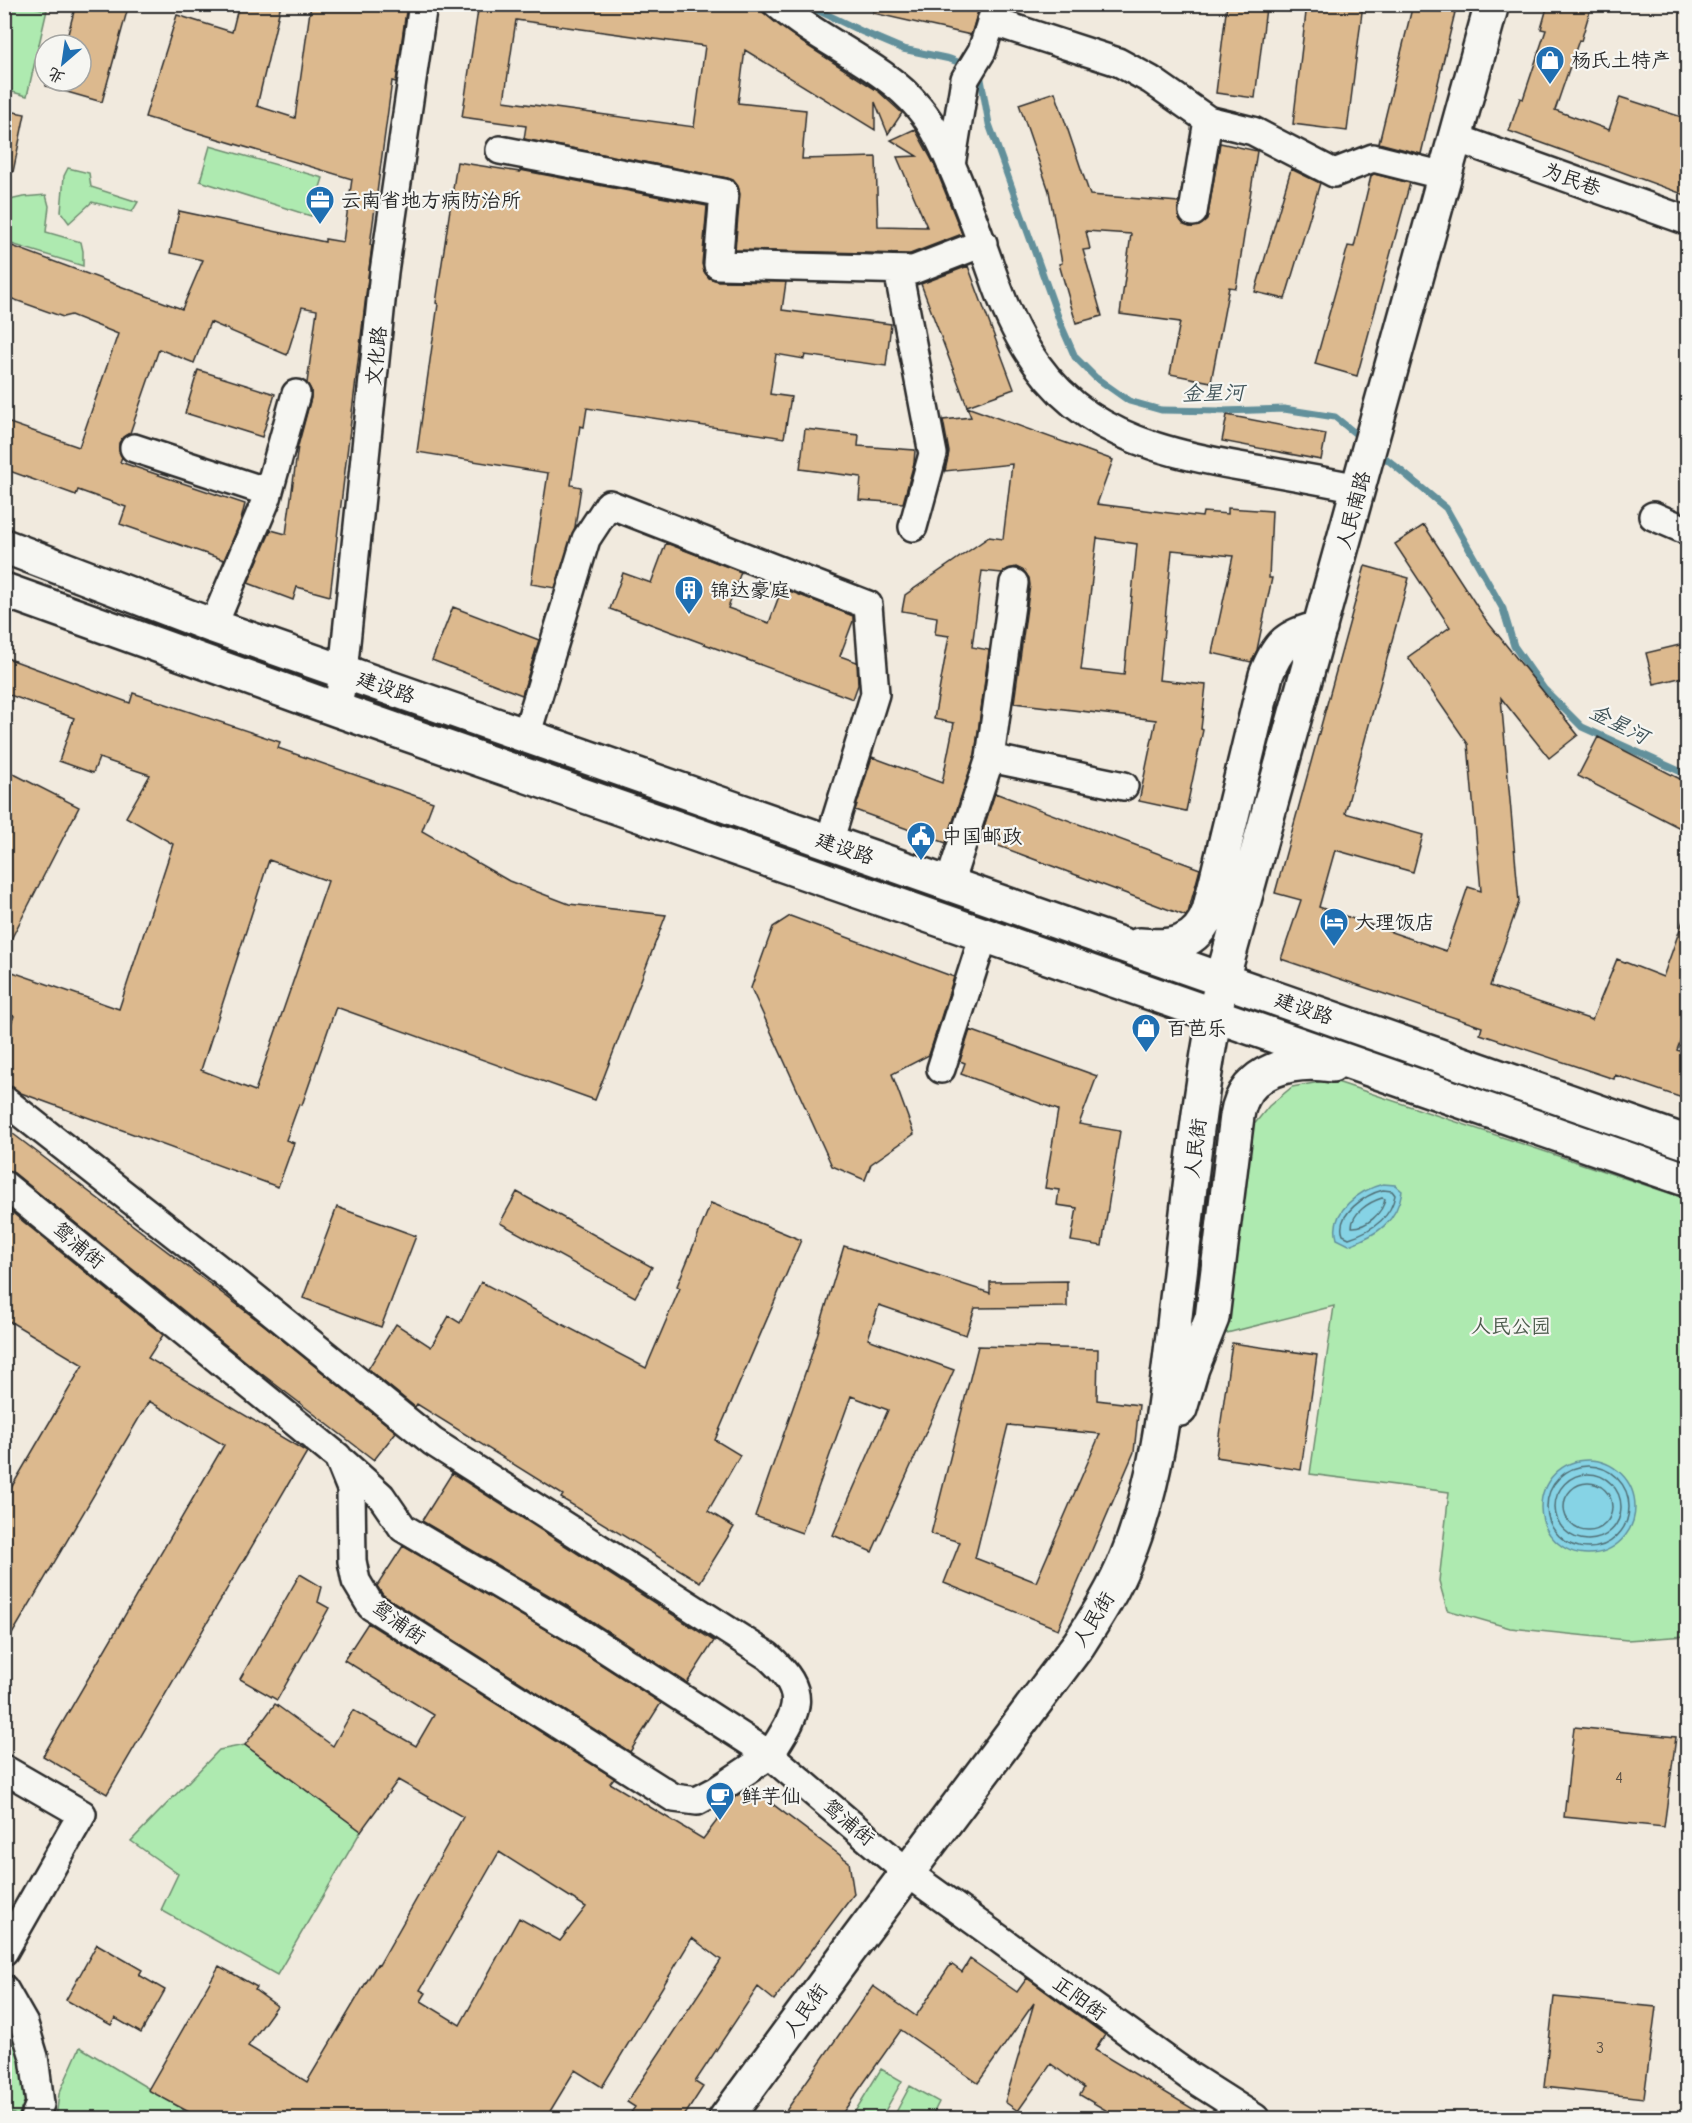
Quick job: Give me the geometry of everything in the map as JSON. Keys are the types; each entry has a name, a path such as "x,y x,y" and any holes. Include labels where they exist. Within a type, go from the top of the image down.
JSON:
{"main road":[{"name":"人民南路","path":"1214,1015 1492,4"},
{"name":"建设路","path":"4,546 213,626 1688,1143"},
{"name":"建设路","path":"4,590 338,710 1688,1180"},
{"path":"1116,943 1170,946 1190,937 1204,922 1209,911 1271,662 1283,644 1292,636 1320,628"},
{"name":"人民街","path":"726,2118 1093,1622 1127,1557 1146,1497 1166,1392 1202,1086 1214,1015"},
{"path":"1146,1497 1164,1460 1191,1368 1212,1318 1237,1116 1242,1098 1250,1086 1266,1074 1297,1063 1317,1063 1375,1071"}],"street":[{"name":"文化路","path":"338,710 384,272 423,4"},
{"path":"777,4 812,32 873,70 906,94 918,107 934,130 951,165 1022,343 1054,387 1090,418 1131,439 1176,454 1363,474"},
{"path":"951,165 965,79 982,51 994,13 1118,62 1151,80 1208,120 1253,131 1334,173 1373,158 1445,176"},
{"path":"1193,212 1208,120"},
{"name":"为民巷","path":"1456,138 1688,221"},
{"path":"500,150 724,193 718,265 912,270 983,243"},
{"path":"897,270 933,454 913,527"},
{"path":"213,626 268,492 296,394"},
{"path":"134,448 268,492"},
{"path":"526,736 586,539 609,504 868,605 875,694 829,842"},
{"path":"1653,516 1688,531"},
{"path":"950,884 990,758 1014,583"},
{"path":"990,758 1124,786"},
{"path":"941,1069 984,935"},
{"path":"4,1100 238,1284 433,1442 768,1656 785,1671 793,1687 796,1704 794,1715 770,1755 573,1628 403,1528 381,1496 338,1457"},
{"name":"鸳浦街","path":"4,1185 338,1457 351,1489 352,1561 356,1581 371,1606 674,1798 697,1801 770,1755 908,1873"},
{"path":"4,1769 82,1814 4,1951"},
{"name":"正阳街","path":"908,1873 1189,2076 1255,2118"},
{"path":"4,1989 24,2024 34,2056 40,2104 34,2118"}],"green space":[{"path":"5,4 47,10 42,33 33,33 33,70 27,96 5,90"},
{"path":"210,146 323,178 311,216 200,181"},
{"path":"68,168 89,173 91,187 138,202 132,212 92,202 69,223 61,212 64,176"},
{"path":"46,195 49,206 46,232 81,242 83,266 5,242 5,201"},
{"name":"人民公园","path":"1331,1080 1687,1199 1687,1636 1627,1640 1510,1628 1447,1610 1439,1581 1449,1492 1310,1474 1334,1306 1219,1335 1248,1132 1269,1106 1292,1087"},
{"path":"245,1745 361,1831 277,1975 161,1910 178,1874 131,1841 219,1750"},
{"path":"4,2017 23,2048 27,2100 20,2118 5,2109"},
{"path":"80,2047 184,2110 178,2118 56,2118 59,2094"},
{"path":"881,2069 902,2081 881,2118 851,2118"},
{"path":"910,2086 939,2102 931,2118 893,2118"}],"water":[{"path":"1383,1184 1395,1185 1402,1191 1396,1211 1390,1219 1377,1232 1349,1245 1337,1239 1338,1219 1348,1203 1365,1191"},
{"path":"1588,1460 1606,1464 1621,1474 1631,1489 1635,1507 1631,1525 1621,1540 1606,1550 1588,1554 1570,1550 1555,1540 1545,1525 1541,1507 1545,1489 1555,1474 1570,1464"}],"building":[{"path":"76,4 129,4 102,102 70,93 93,93 93,33 68,33"},
{"path":"239,4 281,4 257,106 295,118 311,4 407,4 396,82 392,81 370,245 372,245 330,596 297,587 293,600 248,583 271,530 286,534 298,446 311,398 311,390 307,383 317,310 302,307 287,355 210,322 194,363 159,349 130,433 119,443 122,457 120,462 245,504 241,520 224,560 120,524 126,507 78,490 76,495 4,469 4,421 79,447 118,334 71,315 63,317 4,296 4,243 182,309 203,260 170,253 179,211 325,242 325,239 343,242 352,179 145,117 177,15 232,32"},
{"path":"479,4 672,4 709,10 707,4 752,4 803,43 878,91 902,113 888,134 875,102 875,130 745,50 738,103 806,110 802,159 876,157 878,226 927,227 897,157 917,156 891,140 915,129 934,164 962,234 910,254 735,250 740,194 733,180 524,139 526,126 462,117","holes":["516,20 705,46 694,127 504,101"]},
{"path":"874,4 980,4 971,35 873,13"},
{"path":"1227,4 1266,8 1255,98 1216,93"},
{"path":"1307,4 1363,4 1347,131 1293,124"},
{"path":"1413,4 1457,4 1421,154 1379,143"},
{"path":"1548,4 1592,4 1581,41 1579,40 1555,110 1609,130 1620,97 1688,119 1688,196 1509,131 1520,98 1523,99 1546,30 1541,29"},
{"path":"1055,92 1090,195 1179,202 1179,218 1184,225 1190,227 1199,226 1206,221 1220,143 1257,151 1236,288 1229,287 1211,382 1170,374 1180,322 1120,314 1131,234 1086,231 1090,249 1083,250 1102,316 1076,323 1059,264 1062,263 1049,191 1019,104"},
{"path":"4,110 25,114 13,172 4,171"},
{"path":"457,162 520,172 520,170 707,206 702,264 709,278 718,281 786,282 782,310 891,324 886,366 805,355 804,359 776,354 770,394 791,397 784,438 587,408 584,427 580,426 571,485 581,487 575,527 555,588 531,584 548,473 417,452"},
{"path":"1291,169 1320,183 1285,299 1255,292"},
{"path":"1374,174 1410,183 1357,376 1315,364 1348,246 1354,247 1371,176"},
{"path":"968,266 1014,389 967,406 921,284"},
{"path":"198,370 275,394 262,437 185,413"},
{"path":"967,407 1113,460 1097,504 1202,517 1203,512 1228,514 1228,508 1272,511 1269,578 1272,578 1257,650 1251,662 1212,653 1233,556 1172,550 1159,680 1206,685 1201,729 1203,730 1186,811 1139,801 1156,720 1014,703 1030,585 1029,578 1024,571 1016,567 1002,573 982,571 972,647 989,650 975,754 946,843 855,810 872,757 942,783 954,723 934,719 949,636 935,634 937,617 902,611 905,595 989,537 1003,539 1012,464 945,471 949,452 943,420 971,417","holes":["1097,538 1137,544 1124,675 1081,670"]},
{"path":"1227,415 1326,434 1321,460 1222,441"},
{"path":"805,429 859,435 858,446 915,450 914,463 903,503 859,500 861,477 800,469"},
{"path":"1424,525 1486,620 1578,735 1549,758 1501,698 1519,902 1490,986 1592,1020 1617,959 1663,977 1685,915 1688,915 1688,1020 1677,1050 1688,1054 1688,1100 1615,1075 1614,1079 1480,1034 1482,1027 1281,959 1301,900 1275,893 1365,566 1409,578 1345,813 1423,835 1413,872 1335,850 1319,907 1446,951 1468,887 1481,891 1468,744 1408,657 1450,627 1395,544"},
{"name":"锦达豪庭","path":"666,543 741,572 728,608 769,623 782,588 853,616 840,656 857,662 858,685 853,699 610,609 623,573 651,583"},
{"path":"453,607 539,640 522,695 432,660"},
{"path":"1688,643 1688,676 1654,684 1646,653"},
{"path":"4,657 130,703 133,693 280,742 278,748 433,802 422,831 509,881 569,904 666,915 595,1100 336,1007 302,1105 299,1104 286,1140 294,1143 278,1187 4,1085 4,1042 14,1016 4,1013 4,969 119,1009 173,844 126,817 150,775 99,758 93,773 59,761 74,718 4,693","holes":["269,860 328,881 255,1091 201,1070"]},
{"path":"1598,737 1688,783 1688,832 1578,776"},
{"path":"4,769 79,807 4,953"},
{"path":"995,793 1200,869 1188,913 1186,916 980,839"},
{"path":"790,916 954,977 929,1055 892,1074 914,1134 871,1164 865,1180 832,1166 751,988 773,927"},
{"path":"970,1030 1097,1076 1079,1124 1120,1131 1102,1246 1071,1241 1077,1208 1057,1205 1059,1190 1045,1188 1058,1110 961,1074 965,1063 960,1061"},
{"path":"4,1127 264,1325 396,1432 374,1460 254,1368 14,1173 4,1170"},
{"path":"517,1192 652,1267 635,1297 500,1223"},
{"path":"711,1203 801,1240 715,1440 740,1455 708,1511 734,1527 700,1582 561,1498 563,1495 417,1404 415,1407 368,1369 396,1324 431,1347 449,1316 460,1323 481,1282 646,1368 680,1288 677,1286"},
{"path":"4,1206 163,1335 148,1358 307,1452 107,1794 43,1756 224,1445 149,1401 4,1648 4,1500 83,1365 4,1318"},
{"path":"337,1207 416,1236 381,1327 303,1298"},
{"path":"844,1246 990,1293 990,1282 1067,1281 1067,1307 975,1308 966,1335 879,1305 868,1339 954,1370 872,1552 833,1535 888,1410 851,1396 802,1533 755,1516 810,1359"},
{"path":"1232,1343 1317,1355 1301,1470 1216,1457"},
{"path":"978,1346 1098,1349 1097,1400 1139,1405 1134,1452 1058,1629 944,1583 960,1542 931,1534","holes":["1008,1425 1100,1434 1036,1582 975,1558"]},
{"path":"452,1473 714,1641 687,1683 581,1614 422,1521"},
{"path":"403,1546 565,1641 661,1703 630,1752 383,1595 377,1586"},
{"path":"300,1574 322,1587 318,1602 329,1608 277,1700 240,1679"},
{"path":"368,1623 614,1778 610,1783 703,1839 735,1797 750,1787 849,1862 854,1894 774,2000 758,1987 695,2082 703,2087 683,2118 627,2118 635,2107 627,2102 721,1960 692,1938 602,2087 575,2070 546,2118 200,2118 148,2090 219,1966 257,1987 255,1990 277,2006 248,2046 307,2082 377,1964 379,1965 463,1817 398,1780 361,1831 245,1745 275,1704 333,1746 353,1710 416,1746 434,1715 344,1660","holes":["499,1852 586,1907 560,1941 519,1918 460,2025 421,2001 426,1993 420,1990"]},
{"path":"1574,1727 1676,1737 1664,1827 1564,1817"},
{"path":"97,1944 142,1970 139,1975 165,1990 141,2033 115,2018 111,2025 66,2000"},
{"path":"970,1959 1017,1992 1027,1978 1105,2035 1095,2050 1208,2118 1119,2118 1080,2095 1084,2088 1051,2064 1018,2111 1005,2102 1034,2003 978,2083 901,2030 839,2118 781,2118 873,1986 916,2016 951,1964 962,1972"},
{"path":"1554,1997 1656,2007 1644,2098 1544,2087"}],"waterway":[{"name":"金星河","path":"805,4 903,49 950,59 968,66"},
{"name":"金星河","path":"976,73 981,79 989,124 1061,325 1075,357 1095,377 1129,401 1161,410 1284,409 1335,417 1361,438"},
{"name":"金星河","path":"1377,451 1446,508 1503,609 1514,646 1544,689 1582,727 1688,775"}],"place":[{"name":"杨氏土特产","path":"1550,86"},
{"name":"云南省地方病防治所","path":"320,226"},
{"name":"锦达豪庭","path":"689,616"},
{"name":"中国邮政","path":"921,862"},
{"name":"大理饭店","path":"1334,948"},
{"name":"百芭乐","path":"1146,1054"},
{"name":"鲜芋仙","path":"720,1822"}]}
